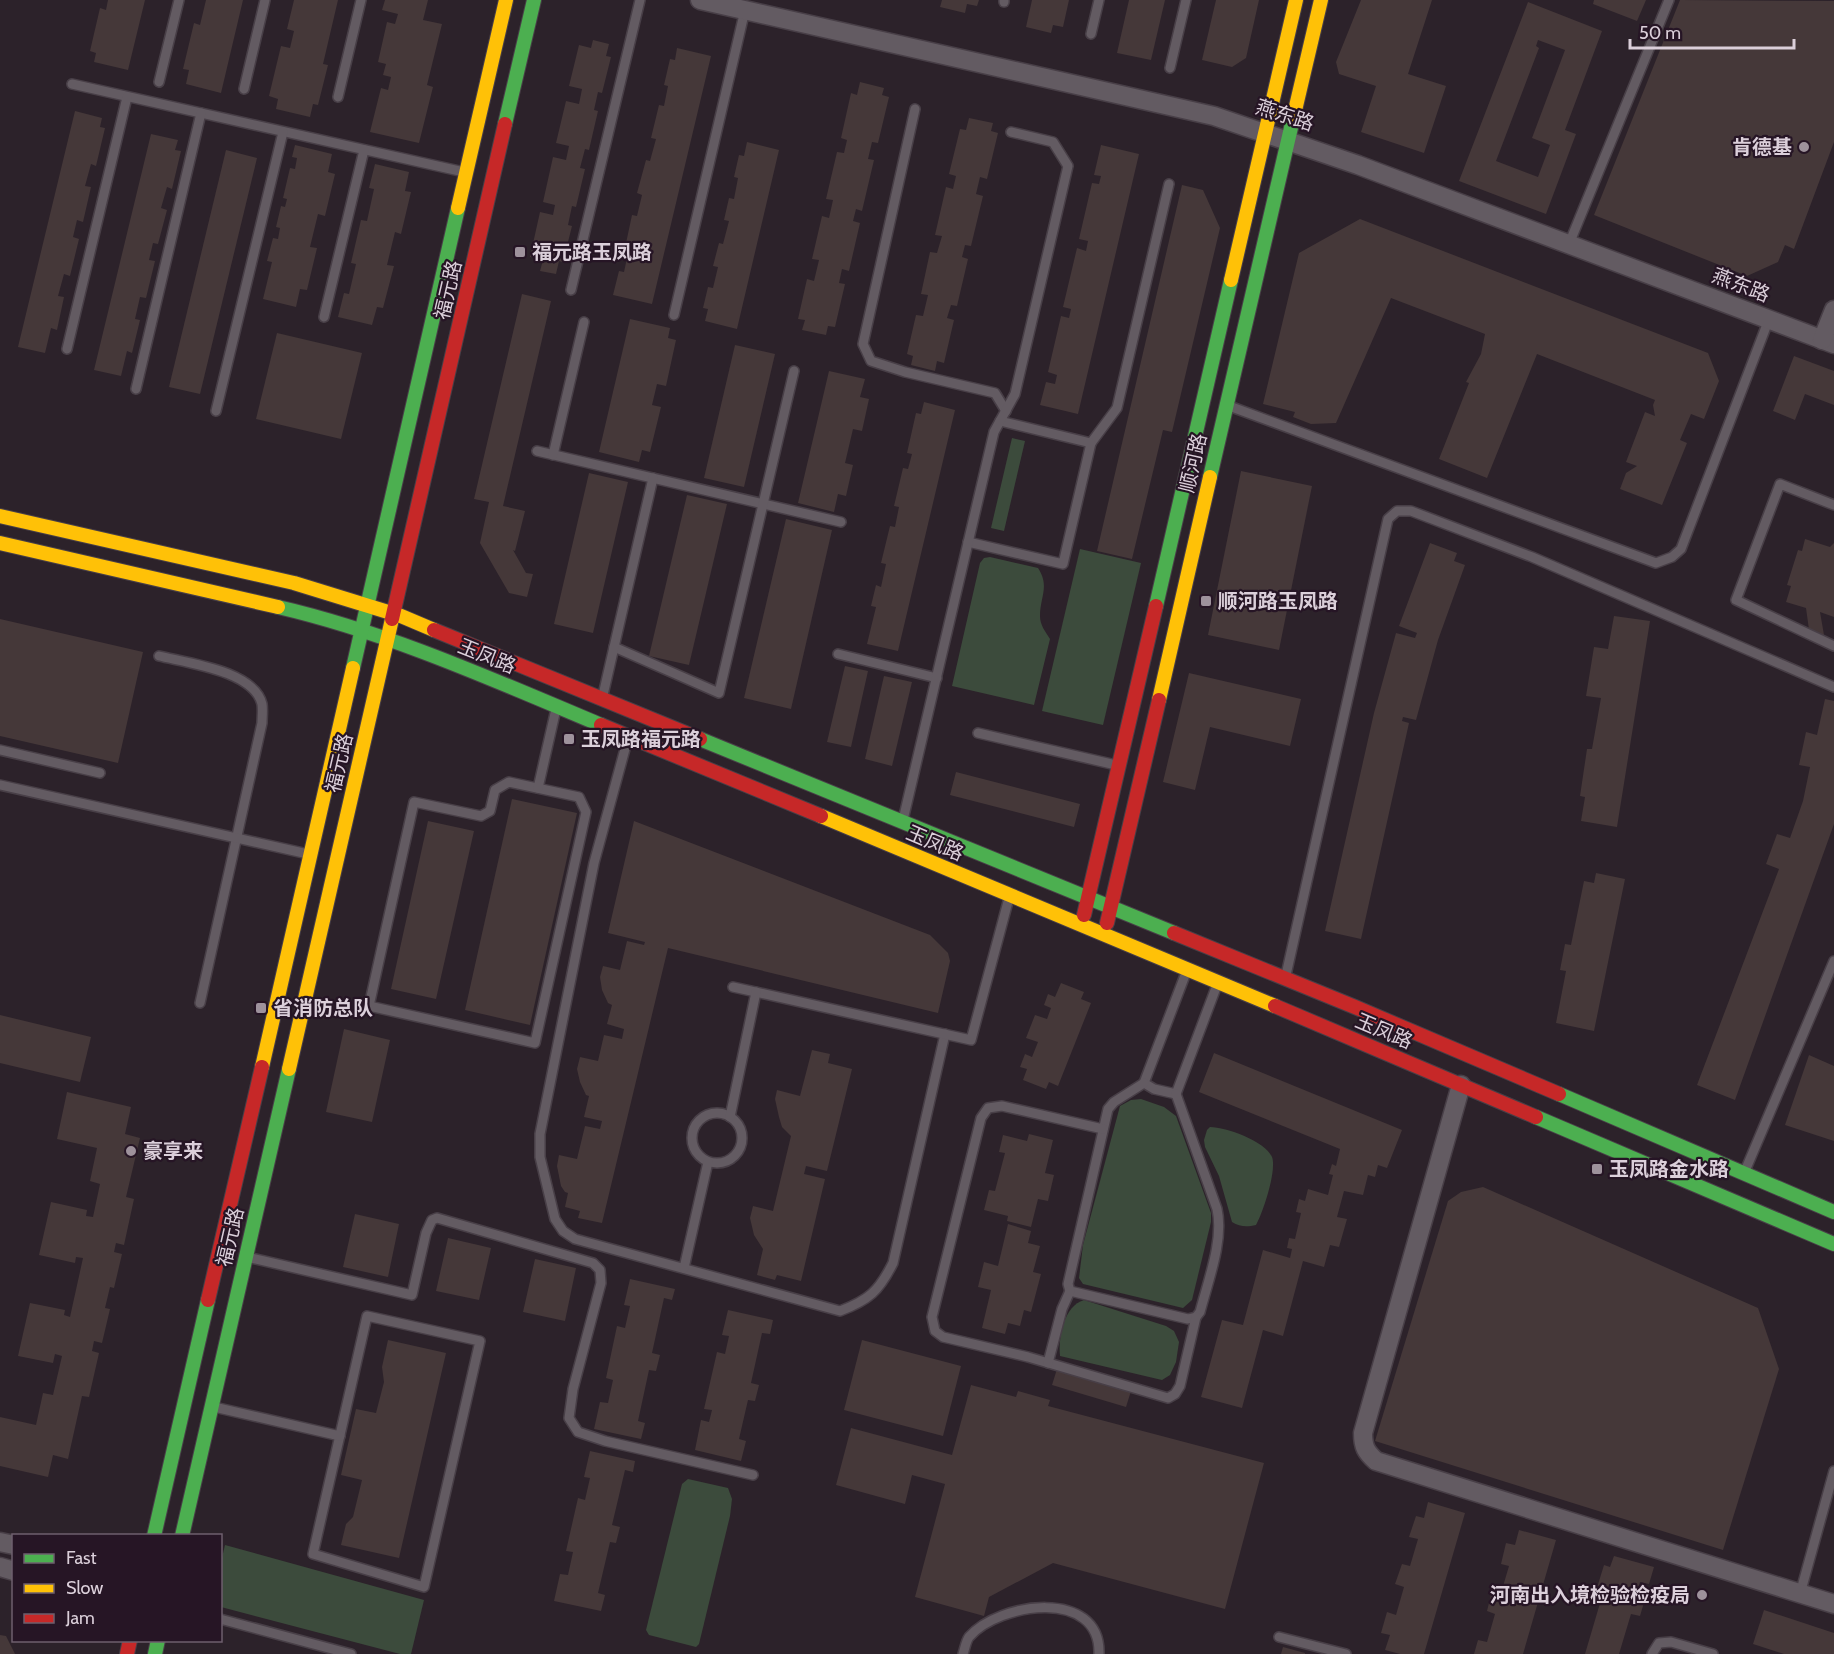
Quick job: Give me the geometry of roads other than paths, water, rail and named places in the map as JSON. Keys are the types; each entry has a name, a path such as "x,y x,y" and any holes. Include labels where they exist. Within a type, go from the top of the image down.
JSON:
{"street":[{"name":"福元路","path":"154,1534 506,0"},
{"name":"福元路","path":"182,1534 534,0"},
{"name":"燕东路","path":"700,0 739,6 1214,116 1287,140 1828,342"},
{"name":"顺河路","path":"1082,926 1296,0"},
{"name":"顺河路","path":"1104,935 1321,0"},
{"path":"1828,342 1834,310"},
{"name":"玉凤路","path":"0,516 294,583 393,613 1088,897 1834,1212"},
{"name":"玉凤路","path":"0,543 285,609 361,631 465,668 1461,1085 1834,1244"},
{"path":"1461,1085 1363,1433 1366,1452 1376,1461 1834,1604"}],"lane":[{"path":"159,82 179,0"},
{"path":"244,89 265,0"},
{"path":"338,97 361,0"},
{"path":"571,290 640,0"},
{"path":"1091,34 1099,0"},
{"path":"1170,68 1186,0"},
{"path":"1569,244 1669,0"},
{"path":"674,315 739,6"},
{"path":"72,84 466,173"},
{"path":"67,349 127,97"},
{"path":"915,109 863,344 871,361 905,372 995,393 1006,411"},
{"path":"136,389 201,113"},
{"path":"216,411 283,132"},
{"path":"903,821 994,432 1015,394 1068,166 1053,142 1011,132"},
{"path":"324,317 364,150"},
{"path":"968,542 1063,564 1091,442 1117,408 1169,184"},
{"path":"1226,405 1656,563 1672,557 1681,549 1769,320"},
{"path":"553,455 584,322"},
{"path":"614,647 719,693 794,371"},
{"path":"1000,421 1091,442"},
{"path":"537,451 841,522"},
{"path":"602,697 653,478"},
{"path":"1834,505 1780,484 1736,600 1834,646"},
{"path":"1285,979 1388,519 1396,511 1411,511 1532,557 1834,687"},
{"path":"838,654 936,678"},
{"path":"159,656 236,676 257,693 262,705 262,723 200,1003"},
{"path":"538,788 556,705"},
{"path":"978,733 1119,766"},
{"path":"628,736 594,863 540,1134 540,1157 555,1219 563,1231 575,1239 840,1311 867,1299 885,1278 893,1263 945,1034"},
{"path":"0,750 100,773"},
{"path":"509,782 538,788 579,797 586,812 535,1042 369,1006 414,802 481,816 490,811 495,790 509,782"},
{"path":"0,785 310,854"},
{"path":"733,987 971,1040 1009,895"},
{"path":"1744,1173 1834,961"},
{"path":"1048,1363 1062,1309 1070,1291 1068,1284 1108,1109 1114,1102 1144,1083 1187,970"},
{"path":"1103,1129 1002,1106 988,1108 981,1118 932,1317 935,1331 943,1336 1048,1363 1168,1398 1175,1394 1180,1386 1196,1317 1203,1301 1220,1222 1218,1209 1176,1094 1218,983"},
{"path":"730,1117 756,992"},
{"path":"1144,1083 1154,1089 1176,1094"},
{"path":"718,1113 730,1117 739,1126 742,1134 739,1150 729,1161 708,1162 696,1154 691,1136 700,1119 708,1114 718,1113"},
{"path":"684,1268 708,1162"},
{"path":"246,1257 412,1295 426,1233 432,1220 437,1218 593,1263 600,1270 601,1283 573,1389 569,1418 578,1432 605,1441 753,1475"},
{"path":"1070,1291 1188,1319 1196,1317"},
{"path":"367,1316 480,1341 424,1587 313,1554 340,1436 367,1316"},
{"path":"211,1407 340,1436"},
{"path":"1800,1594 1834,1471"},
{"path":"963,1654 968,1639 984,1623 1013,1611 1046,1607 1073,1612 1085,1617 1094,1628 1100,1654"},
{"path":"222,1620 323,1651 351,1654"},
{"path":"1279,1637 1346,1654"},
{"path":"1652,1654 1659,1643 1671,1642 1713,1654"}],"place":[{"name":"肯德基","path":"1804,147"},
{"name":"福元路玉凤路","path":"520,252"},
{"name":"顺河路玉凤路","path":"1206,601"},
{"name":"玉凤路福元路","path":"569,739"},
{"name":"省消防总队","path":"261,1008"},
{"name":"豪享来","path":"131,1151"},
{"name":"玉凤路金水路","path":"1597,1169"},
{"name":"河南出入境检验检疫局","path":"1702,1595"}]}
